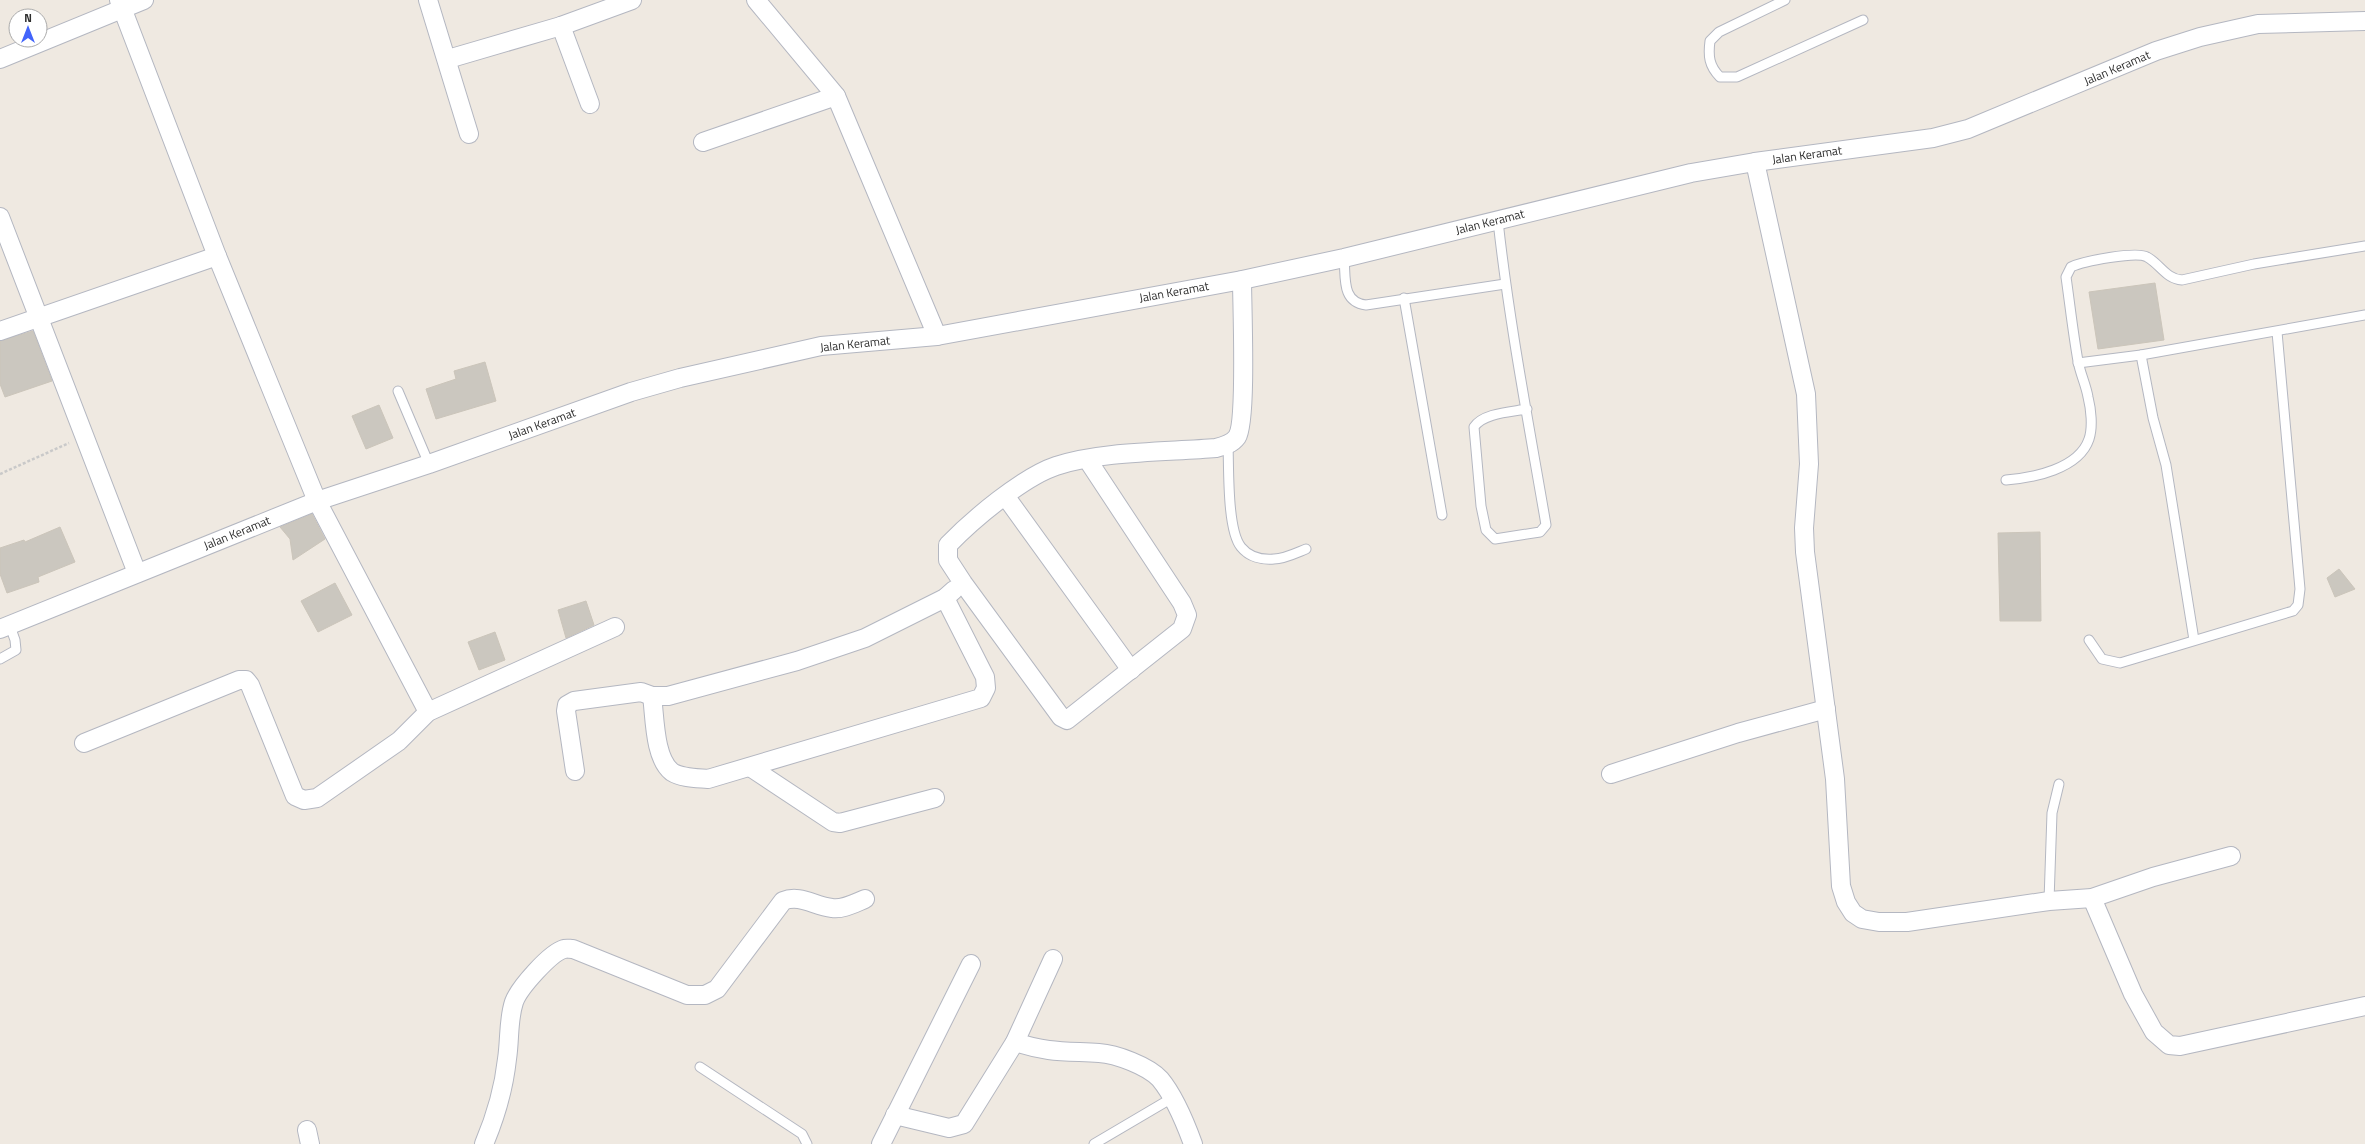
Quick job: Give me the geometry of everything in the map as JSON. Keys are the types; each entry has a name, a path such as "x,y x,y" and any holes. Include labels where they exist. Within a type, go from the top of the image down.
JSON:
{"street":[{"path":"0,59 121,4 144,0"},
{"path":"428,0 448,59 469,134"},
{"path":"448,59 561,26 632,0"},
{"path":"756,0 836,96 937,336"},
{"path":"121,4 217,256 317,501 428,712"},
{"name":"Jalan Keramat","path":"5,628 317,501 429,464 631,392 680,378 821,346 937,336 1242,280 1344,258 1691,173 1755,162 1933,138 1968,129 2156,51 2230,29 2258,24 2365,21"},
{"path":"561,26 590,104"},
{"path":"703,142 836,96"},
{"path":"1755,162 1806,394 1809,464 1804,528 1805,552 1835,779 1841,886 1846,902 1853,913 1862,919 1879,922 1907,922 2049,901 2092,898 2153,877 2231,856"},
{"path":"0,217 137,573"},
{"path":"0,330 217,256"},
{"path":"1087,459 1185,609 1186,622 1182,629 1131,670 1070,718 1064,719 1061,717 963,583 948,560 948,545 967,526 1036,474 1054,466 1087,459 1216,448 1228,445 1238,436 1242,417 1242,280"},
{"path":"1006,497 1131,670"},
{"path":"575,772 566,711 567,705 574,701 641,692 652,696 668,696 797,661 864,638 945,598 963,583"},
{"path":"652,696 660,758 672,772 691,778 708,779 981,698 986,688 985,677 945,598"},
{"path":"84,743 239,680 246,680 250,686 295,796 304,800 317,798 399,741 428,712 615,627"},
{"path":"1611,774 1738,733 1826,709"},
{"path":"750,767 833,822 840,823 935,798"},
{"path":"484,1144 493,1124 507,1060 514,1004 522,987 556,954 564,949 573,949 687,995 705,995 717,989 782,901 790,898 801,899 831,908 838,908 865,899"},
{"path":"2092,898 2133,994 2154,1032 2169,1045 2180,1046 2365,1006"},
{"path":"895,1115 949,1128 964,1124 1015,1042 1053,958"},
{"path":"881,1144 971,964"},
{"path":"1015,1042 1038,1050 1115,1055 1159,1078 1172,1098 1193,1144"}],"lane":[{"path":"1785,0 1719,32 1710,41 1709,58 1711,68 1720,77 1737,78 1863,20"},
{"path":"1498,221 1505,284 1546,524 1540,532 1495,539 1486,530 1481,506 1474,427 1477,421 1526,409"},
{"path":"2006,480 2021,479 2053,470 2072,461 2085,448 2090,438 2091,426 2088,396 2078,363 2066,277 2068,271 2077,264 2136,254 2145,255 2170,277 2182,280 2254,264 2365,246"},
{"path":"1344,258 1348,295 1352,301 1366,305 1404,298 1505,284"},
{"path":"1404,298 1442,515"},
{"path":"2078,363 2141,355 2277,332 2365,315"},
{"path":"2089,640 2102,658 2120,663 2292,611 2298,605 2300,589 2277,332"},
{"path":"2141,355 2153,418 2166,465 2194,640"},
{"path":"398,390 429,464"},
{"path":"1228,445 1233,529 1240,546 1249,554 1258,558 1276,560 1306,549"},
{"path":"0,659 16,650 15,640 5,628"},
{"path":"2049,901 2052,813 2059,784"},
{"path":"700,1067 802,1134 807,1144"},
{"path":"1094,1144 1172,1098"}],"path":[{"path":"0,474 84,436"}],"building":[{"path":"2155,283 2164,340 2098,349 2089,292"},
{"path":"33,331 52,381 5,397 0,384 0,341"},
{"path":"485,362 496,401 436,419 426,389 456,379 454,371"},
{"path":"379,405 393,438 366,449 352,416"},
{"path":"312,514 325,539 293,560 290,539 280,527"},
{"path":"60,527 75,562 38,577 39,582 7,593 0,574 0,548 24,540 25,542"},
{"path":"2040,532 2041,621 2000,621 1998,533"},
{"path":"2339,569 2355,589 2335,597 2327,578"},
{"path":"335,583 352,615 318,632 301,601"},
{"path":"586,601 594,625 566,638 558,610"},
{"path":"495,632 505,660 479,670 468,642"}]}
